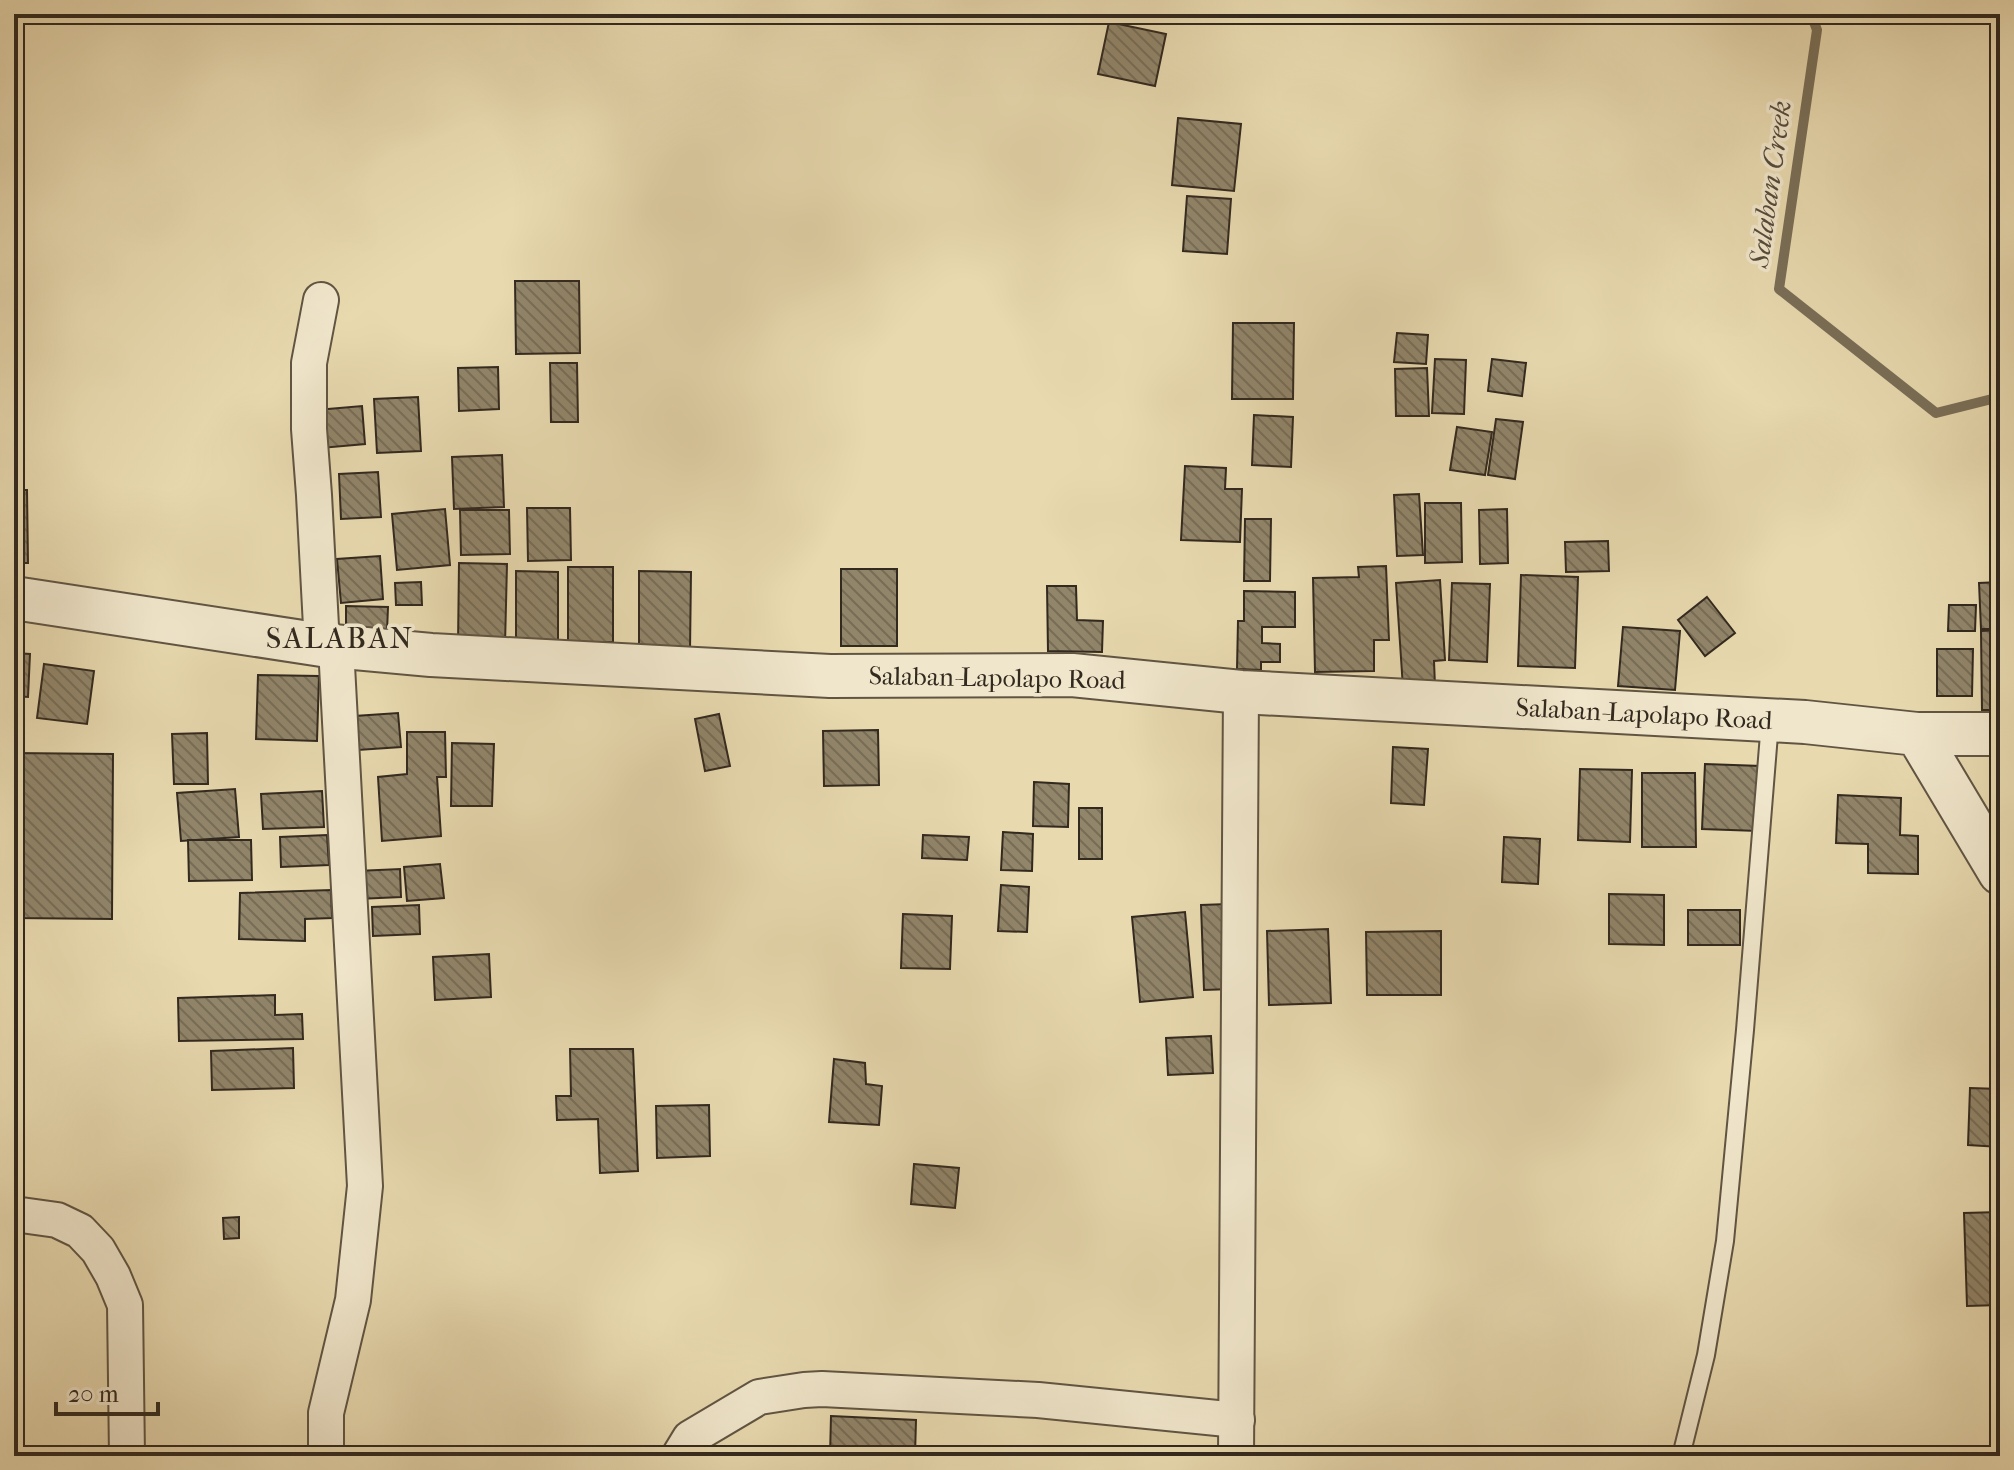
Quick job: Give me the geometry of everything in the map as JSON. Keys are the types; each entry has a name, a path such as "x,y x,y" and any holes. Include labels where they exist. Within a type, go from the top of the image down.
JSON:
{"street":[{"path":"321,300 309,363 309,429 329,646 365,1186 353,1300 326,1413 326,1456"},
{"name":"Salaban-Lapolapo Road","path":"14,598 329,646 431,655 830,676 1072,675 1241,692 1805,722 1917,734 2000,734"},
{"path":"1236,1456 1241,692"},
{"path":"1917,734 2000,873"},
{"path":"14,1214 57,1220 80,1231 98,1250 113,1276 125,1305 127,1456"},
{"path":"679,1456 690,1438 759,1397 804,1390 1038,1400 1237,1420"}],"lane":[{"path":"1681,1456 1706,1355 1725,1241 1770,720"}],"building":[{"path":"1109,22 1166,34 1155,86 1098,74"},
{"path":"1178,118 1241,124 1234,191 1172,185"},
{"path":"1187,196 1231,199 1227,254 1183,251"},
{"path":"515,281 579,281 580,353 516,354"},
{"path":"1233,323 1294,323 1293,399 1232,399"},
{"path":"1397,333 1428,335 1426,364 1394,362"},
{"path":"1435,359 1466,360 1464,414 1432,413"},
{"path":"1492,359 1526,363 1522,396 1488,391"},
{"path":"550,363 577,363 578,422 551,422"},
{"path":"498,367 499,409 459,411 458,368"},
{"path":"1427,368 1429,416 1396,416 1395,369"},
{"path":"418,397 421,451 377,453 374,399"},
{"path":"362,406 365,444 321,448 317,410"},
{"path":"1254,415 1293,417 1291,467 1252,465"},
{"path":"1496,419 1523,422 1515,479 1488,475"},
{"path":"1457,427 1492,432 1485,475 1450,470"},
{"path":"502,455 504,507 454,509 452,457"},
{"path":"1185,466 1226,468 1225,489 1242,489 1240,542 1181,540"},
{"path":"378,472 381,517 341,519 339,474"},
{"path":"14,490 27,490 28,563 14,563"},
{"path":"1419,494 1423,555 1397,556 1394,495"},
{"path":"1425,503 1461,503 1462,562 1425,563"},
{"path":"527,508 570,508 571,560 528,561"},
{"path":"445,509 450,565 397,570 392,514"},
{"path":"1507,509 1508,563 1480,564 1479,510"},
{"path":"460,510 509,510 510,554 461,555"},
{"path":"1245,519 1271,519 1270,581 1244,581"},
{"path":"1608,541 1609,571 1566,572 1565,542"},
{"path":"380,556 383,599 341,603 337,559"},
{"path":"459,563 507,564 505,645 458,645"},
{"path":"1386,566 1389,640 1374,640 1374,671 1315,672 1313,578 1359,577 1358,567"},
{"path":"568,567 613,567 613,642 568,642"},
{"path":"841,569 897,569 897,646 841,646"},
{"path":"516,571 558,572 558,641 516,641"},
{"path":"639,571 691,572 690,651 639,651"},
{"path":"1521,575 1578,577 1575,668 1518,666"},
{"path":"1440,580 1445,660 1434,661 1435,686 1403,688 1396,583"},
{"path":"421,582 422,605 396,605 395,583"},
{"path":"2000,582 2000,629 1981,629 1979,583"},
{"path":"1452,583 1490,584 1487,662 1449,660"},
{"path":"1047,586 1076,586 1077,620 1103,621 1102,652 1048,651"},
{"path":"1244,591 1295,592 1295,627 1262,627 1262,643 1280,644 1280,662 1261,662 1261,670 1237,669 1238,621 1244,621"},
{"path":"1707,597 1735,633 1705,656 1678,620"},
{"path":"1949,605 1976,605 1975,631 1948,631"},
{"path":"346,606 388,607 387,632 346,632"},
{"path":"1623,627 1680,631 1675,690 1618,686"},
{"path":"2000,630 2000,710 1982,710 1981,631"},
{"path":"1937,649 1973,649 1972,696 1937,696"},
{"path":"14,653 30,654 28,697 14,696"},
{"path":"44,664 94,671 87,724 37,718"},
{"path":"258,675 319,676 317,741 256,739"},
{"path":"398,713 401,747 358,750 355,716"},
{"path":"719,714 730,766 705,771 695,719"},
{"path":"878,730 879,785 824,786 823,731"},
{"path":"407,732 445,732 446,777 437,777 441,836 382,841 378,777 407,774"},
{"path":"207,733 208,784 174,784 172,734"},
{"path":"452,743 494,744 492,806 451,806"},
{"path":"1393,747 1428,749 1424,805 1391,803"},
{"path":"14,753 113,754 112,919 14,918"},
{"path":"1705,764 1761,766 1758,831 1702,829"},
{"path":"1580,769 1632,770 1630,842 1578,840"},
{"path":"1642,773 1695,773 1696,847 1642,847"},
{"path":"1034,782 1069,784 1068,827 1033,826"},
{"path":"235,789 239,837 181,841 177,793"},
{"path":"322,791 324,827 263,829 261,794"},
{"path":"1838,795 1901,798 1900,835 1918,836 1918,874 1868,873 1868,844 1836,843"},
{"path":"1079,808 1102,808 1102,859 1079,859"},
{"path":"1003,832 1033,834 1032,871 1001,870"},
{"path":"327,835 329,865 281,867 280,837"},
{"path":"923,835 969,837 967,860 922,858"},
{"path":"1504,837 1540,839 1538,884 1502,882"},
{"path":"188,840 251,840 252,880 189,881"},
{"path":"440,864 444,898 407,901 404,867"},
{"path":"400,869 401,897 358,899 357,871"},
{"path":"1001,885 1029,887 1027,932 998,931"},
{"path":"331,890 332,918 305,919 305,941 239,939 240,893"},
{"path":"1609,894 1664,895 1664,945 1609,944"},
{"path":"1228,904 1232,989 1204,990 1201,905"},
{"path":"419,905 420,934 373,936 372,907"},
{"path":"1688,910 1740,910 1740,945 1688,945"},
{"path":"1185,912 1193,997 1140,1002 1132,917"},
{"path":"903,914 952,916 950,969 901,968"},
{"path":"1328,929 1331,1003 1269,1005 1267,931"},
{"path":"1441,931 1441,995 1367,995 1366,932"},
{"path":"489,954 491,997 435,1000 433,957"},
{"path":"275,995 275,1015 302,1014 303,1039 179,1041 178,998"},
{"path":"1211,1036 1213,1073 1168,1075 1166,1038"},
{"path":"293,1048 294,1088 212,1090 211,1051"},
{"path":"570,1049 633,1049 638,1171 600,1173 598,1119 557,1120 556,1096 571,1096"},
{"path":"834,1059 865,1063 866,1084 882,1086 879,1125 829,1122"},
{"path":"1970,1088 2000,1089 2000,1147 1968,1145"},
{"path":"709,1105 710,1156 657,1158 656,1106"},
{"path":"914,1164 959,1168 955,1208 911,1204"},
{"path":"2000,1212 2000,1305 1967,1306 1964,1213"},
{"path":"239,1217 239,1238 224,1239 223,1218"},
{"path":"831,1416 916,1420 915,1456 830,1456"},
{"path":"619,1449 619,1456 565,1456 565,1450"},
{"path":"783,1450 825,1453 824,1456 783,1456"}],"waterway":[{"name":"Salaban Creek","path":"1811,14 1817,30 1779,289 1936,413 2000,397"}],"district":[{"name":"SALABAN","path":"340,638"}]}
